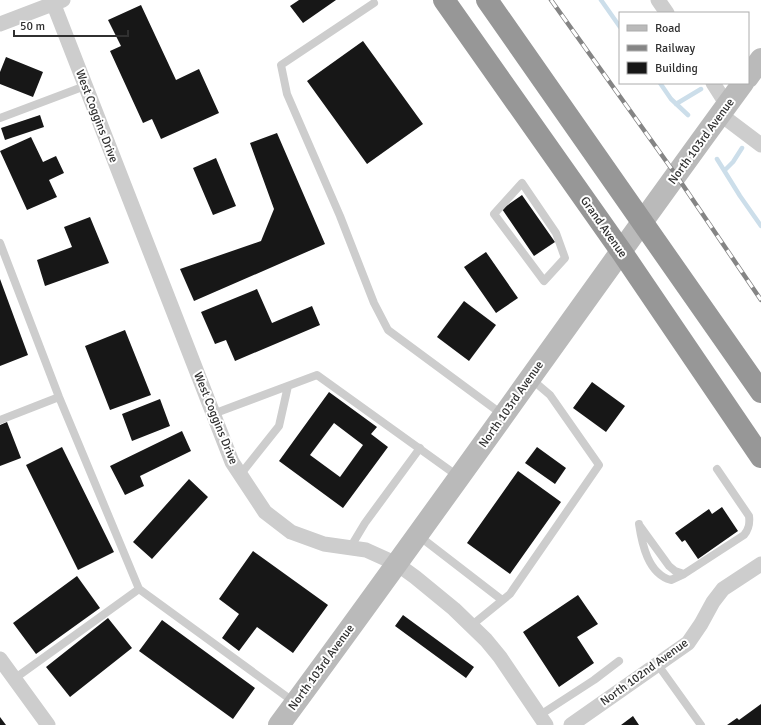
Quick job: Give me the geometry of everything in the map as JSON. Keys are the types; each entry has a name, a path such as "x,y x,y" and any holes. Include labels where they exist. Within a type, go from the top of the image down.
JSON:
{"highway":[{"name":"Grand Avenue","path":"444,0 621,251 761,457"},
{"path":"487,0 761,392"}],"street":[{"path":"658,0 666,12"},
{"path":"0,24 56,1"},
{"name":"West Coggins Drive","path":"56,1 85,86 232,462 265,512 291,532 324,544 366,550 397,564 415,577 472,625 500,657 543,720"},
{"path":"749,75 761,59"},
{"path":"713,84 724,110 761,145"},
{"name":"North 103rd Avenue","path":"279,725 460,477 742,84"},
{"name":"North 102nd Avenue","path":"571,725 688,643 713,602 723,589 761,564"},
{"path":"0,660 48,725"}],"lane":[{"path":"374,3 281,65 287,94 340,216 374,304 388,330 504,415"},
{"path":"0,118 85,86"},
{"path":"522,182 556,233 565,258 544,281 494,214 522,182"},
{"path":"0,243 59,397 139,589 295,703"},
{"path":"213,414 317,375 460,477"},
{"path":"472,625 510,594 599,465 550,395 530,378"},
{"path":"240,475 279,426 288,386"},
{"path":"0,420 59,397"},
{"path":"350,548 365,523 420,448"},
{"path":"684,574 675,571 669,566 639,524 643,549 660,576 671,580 684,574 744,535 750,522 749,516 717,469"},
{"path":"418,535 502,600"},
{"path":"14,679 139,589"},
{"path":"543,720 619,661"},
{"path":"658,665 701,725"}],"building":[{"path":"299,0 336,0 303,23 290,6"},
{"path":"141,5 176,80 199,69 219,113 161,139 152,119 143,123 110,51 121,46 108,20"},
{"path":"363,41 423,124 367,164 307,81"},
{"path":"6,57 43,72 33,97 0,84 0,72"},
{"path":"40,115 44,127 5,140 1,128"},
{"path":"277,133 325,244 194,301 180,269 261,241 274,209 250,143"},
{"path":"31,137 43,162 56,156 64,173 49,180 57,197 27,210 0,151"},
{"path":"216,158 236,206 213,215 193,168"},
{"path":"522,195 555,242 534,256 502,209"},
{"path":"90,217 109,263 45,286 37,260 72,247 64,227"},
{"path":"486,252 518,298 496,313 464,267"},
{"path":"0,279 28,355 0,366"},
{"path":"257,289 272,323 312,306 320,325 235,361 226,340 215,344 201,312"},
{"path":"464,301 496,325 469,361 437,337"},
{"path":"125,330 151,395 110,410 85,346"},
{"path":"592,382 625,406 606,432 573,408"},
{"path":"329,392 377,427 371,434 388,447 343,508 279,461","holes":["334,423 363,445 340,477 310,455"]},
{"path":"160,399 170,426 132,441 122,414"},
{"path":"7,422 21,458 0,466 0,425"},
{"path":"182,431 191,451 140,476 144,486 125,495 110,466"},
{"path":"62,447 114,552 78,570 26,465"},
{"path":"537,447 566,468 555,484 525,463"},
{"path":"518,471 561,502 510,574 467,543"},
{"path":"189,479 208,497 152,559 133,542"},
{"path":"722,507 738,531 698,559 685,540 682,542 675,533 709,509 712,514"},
{"path":"253,551 328,605 293,653 257,627 239,651 222,638 239,614 219,599"},
{"path":"77,576 100,608 36,654 13,623"},
{"path":"578,595 598,624 577,637 594,663 559,687 523,632"},
{"path":"403,615 474,667 466,678 395,626"},
{"path":"108,618 132,648 70,697 46,667"},
{"path":"162,620 255,688 233,719 139,651"},
{"path":"761,704 761,725 727,725 737,718 739,720"},
{"path":"633,716 639,725 621,725"},
{"path":"0,717 6,725 0,725"}],"waterway":[{"path":"601,0 619,26"},
{"path":"661,84 671,99 688,115"},
{"path":"676,104 701,89"},
{"path":"725,170 733,162 742,148"},
{"path":"717,159 761,226"}],"railway":[{"path":"551,0 676,175 761,300"}]}
